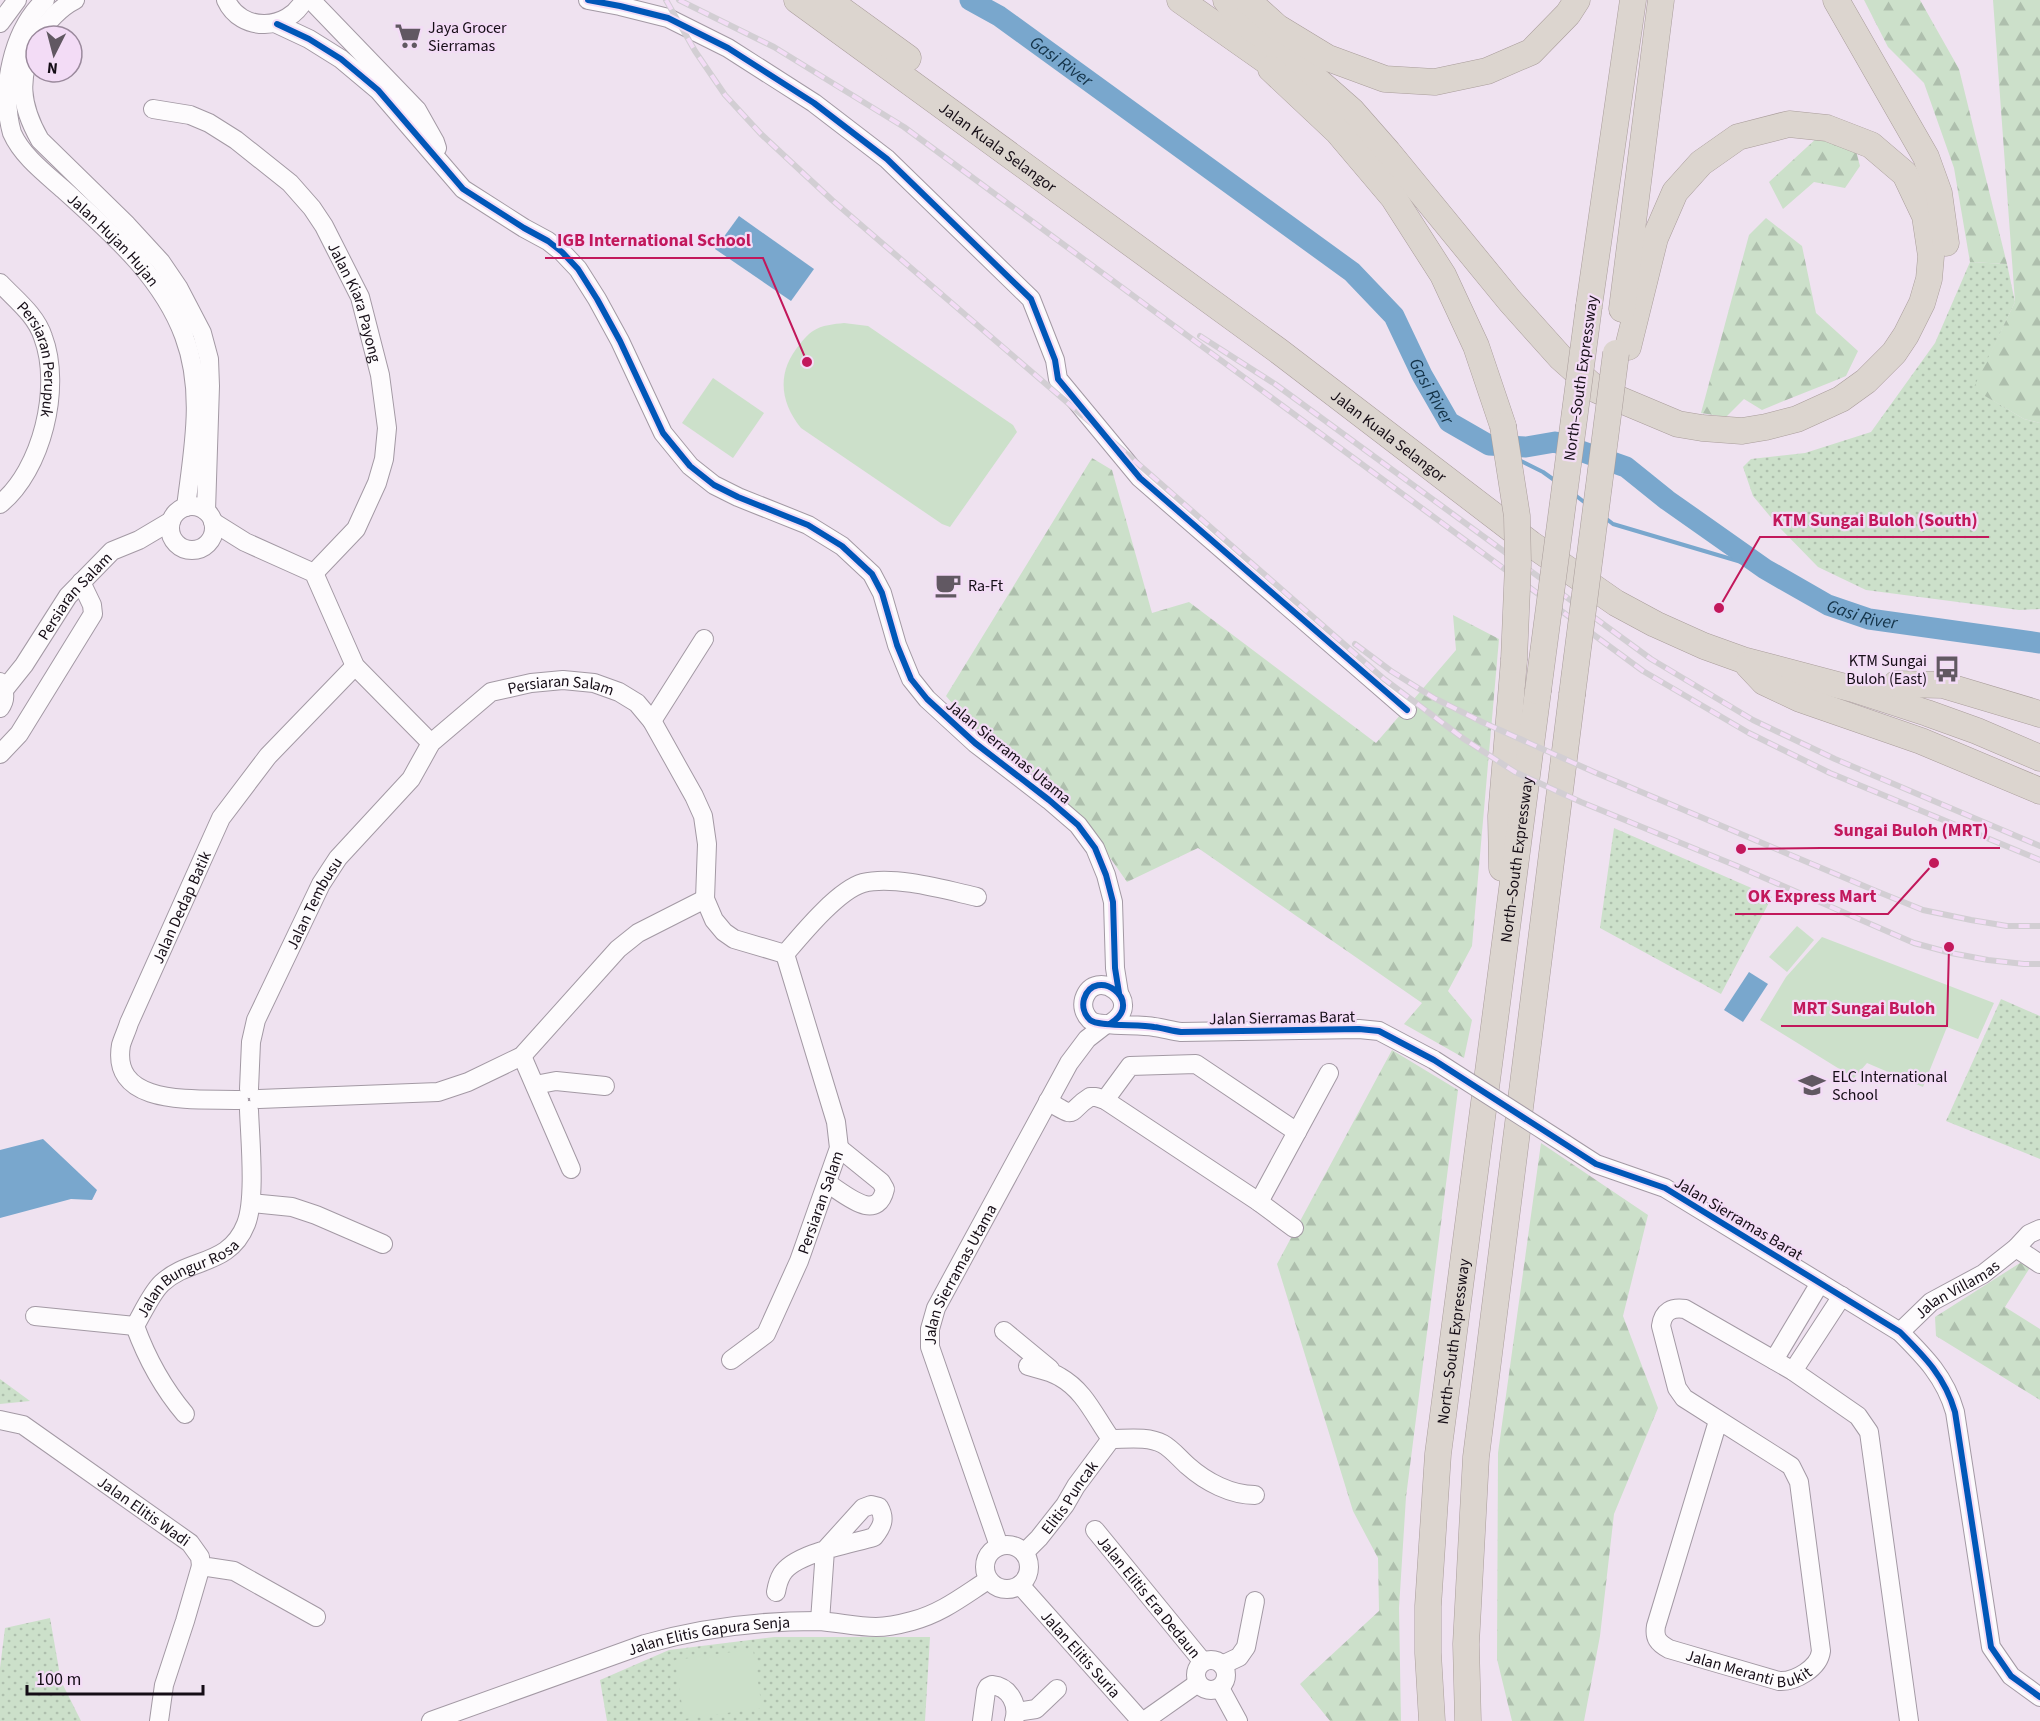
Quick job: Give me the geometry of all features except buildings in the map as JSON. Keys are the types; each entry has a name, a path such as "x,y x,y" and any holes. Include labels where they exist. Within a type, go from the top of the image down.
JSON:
{"highway":[{"name":"Jalan Kuala Selangor","path":"797,0 1280,352 1531,544 1616,603 1677,635 1743,660 1853,689 1927,713 2040,758"},
{"name":"Jalan Kuala Selangor","path":"828,0 1290,339 1455,468 1622,589 1685,621 1747,645 1896,684 2040,739"},
{"path":"1180,0 1308,89 1374,153 1519,330 1562,374 1607,409 1661,434 1703,442 1750,444 1781,439 1811,430 1849,412 1871,396 1893,375 1918,345 1941,295 1946,242 1939,193 1926,157 1836,0"},
{"path":"1226,0 1244,21 1294,60 1352,111 1510,301 1561,358 1597,390 1678,424 1742,430 1797,419 1841,399 1866,381 1894,353 1922,303 1929,279 1931,256 1925,216 1905,174 1871,145 1827,128 1789,124 1738,137 1701,163 1675,192 1655,238 1622,350"},
{"path":"1247,0 1277,27 1328,58 1385,79 1435,82 1487,71 1532,52 1568,14 1577,0"},
{"name":"North–South Expressway","path":"1432,1721 1428,1606 1438,1454 1589,306 1633,0"},
{"name":"North–South Expressway","path":"1468,1721 1466,1644 1476,1457 1605,438 1622,350 1661,0"},
{"path":"1251,50 1338,132 1393,197 1443,275 1476,346 1503,426 1517,516 1518,564 1514,660 1501,816 1502,870 1510,909"},
{"path":"1743,660 1764,682 1800,699 1921,741 2040,791"},
{"path":"1896,684 1943,685 2039,714"}],"street":[{"path":"0,23 17,0"},
{"name":"Jalan Hujan Hujan","path":"45,0 15,43 7,71 4,95 7,119 12,135 34,162 117,238 146,273 163,294 184,337 195,385 197,407 186,507"},
{"path":"49,24 67,4 75,0"},
{"name":"Jalan Sierramas Utama","path":"226,0 238,16 263,25 277,24 309,39 341,59 378,90 463,189 562,252 578,269 597,299 620,341 663,433 690,466 714,485 808,525 842,546 872,574 882,593 897,645 911,679 927,699 975,743 1078,825 1095,848 1106,875 1113,902 1114,945 1121,998"},
{"path":"277,24 290,17 300,8 304,0"},
{"name":"Jalan Sierramas Utama","path":"310,0 417,110 435,142 441,162"},
{"path":"588,0 668,18 728,48 814,103 887,159 1031,299 1055,360 1058,379 1140,478 1407,710"},
{"name":"Jalan Hujan Hujan","path":"24,75 22,88 26,110 31,125 40,140 128,225 161,262 178,287 202,333 209,359 209,517"},
{"name":"Jalan Kiara Payong","path":"153,109 190,115 209,123 236,140 290,183 324,226 360,297 380,375 387,428 384,459 377,483 356,529 314,573"},
{"name":"Persiaran Perupuk","path":"0,283 35,319 43,336 51,379 47,418 40,442 22,478 0,504"},
{"path":"178,546 171,535 171,521 186,507 200,508 245,542 314,573 356,666 431,743"},
{"path":"139,540 184,549 198,549 209,542 213,536 209,517"},
{"name":"Persiaran Salam","path":"1,682 24,665 68,596 112,551 139,540 171,521"},
{"path":"209,542 245,542"},
{"path":"0,754 19,734 91,618 92,605 81,582"},
{"path":"652,721 704,639"},
{"name":"Jalan Dedap Batik","path":"356,666 268,756 220,818 121,1045 121,1060 125,1075 143,1091 160,1096 249,1099 438,1092 468,1082 522,1056 618,949 638,933 705,899"},
{"name":"Persiaran Salam","path":"431,743 491,692 531,683 563,680 594,683 619,692 637,703 652,721 703,816 707,844 705,899 714,920 724,932 734,939 785,954 836,1122 839,1148 799,1261 766,1334 731,1360"},
{"path":"0,708 4,698 1,682"},
{"name":"Jalan Tembusu","path":"249,1099 251,1042 256,1020 321,884 338,858 411,779 420,759 431,743"},
{"path":"785,954 819,916 849,890 861,884 891,881 977,897"},
{"name":"Jalan Sierramas Utama","path":"1096,986 1114,945"},
{"path":"1096,986 1109,986 1121,998 1120,1016 1108,1024 1094,1022 1085,1013 1083,1000 1090,989 1096,986"},
{"name":"Jalan Sierramas Barat","path":"1121,998 1132,1013 1152,1026"},
{"name":"Jalan Sierramas Utama","path":"1058,1082 1066,1056 1085,1013"},
{"name":"Jalan Sierramas Utama","path":"999,1546 930,1347 930,1329 936,1308 1069,1063 1087,1039 1108,1024"},
{"name":"Jalan Sierramas Barat","path":"1108,1024 1152,1026 1181,1032 1359,1029 1380,1031 1434,1060 1596,1164 1665,1188 1900,1332 1927,1359 1949,1392 1992,1647 2011,1676 2040,1697"},
{"path":"522,1056 572,1169"},
{"path":"1105,1100 1130,1066 1196,1064 1298,1132"},
{"path":"1259,1202 1329,1072"},
{"path":"535,1085 556,1081 605,1086"},
{"path":"1048,1101 1064,1112 1071,1113 1090,1097 1096,1096 1105,1100 1259,1202 1294,1228"},
{"name":"Jalan Bungur Rosa","path":"185,1414 167,1393 142,1346 135,1326 161,1284 184,1268 216,1258 229,1249 243,1230 251,1203 249,1099"},
{"path":"827,1183 863,1205 872,1207 878,1205 883,1199 885,1189 881,1182 839,1148"},
{"path":"251,1203 292,1207 383,1244"},
{"name":"Jalan Villamas","path":"1900,1332 1931,1302 1983,1274 2016,1248 2029,1234 2040,1229"},
{"name":"Jalan Villamas","path":"2016,1248 2040,1264"},
{"path":"1774,1360 1820,1283"},
{"path":"1793,1371 1842,1296"},
{"name":"Jalan Meranti Bukit","path":"1719,1420 1654,1634 1657,1640 1669,1649 1779,1681 1793,1681 1817,1664 1821,1658 1799,1482 1791,1466 1719,1420 1684,1398 1677,1388 1661,1326 1662,1318 1668,1311 1675,1308 1685,1309 1793,1371 1858,1416 1869,1432 1909,1721"},
{"path":"35,1316 135,1326"},
{"path":"1004,1331 1087,1400 1098,1422 1111,1439 1156,1441 1164,1444 1191,1469 1226,1491 1240,1495 1255,1495"},
{"path":"1028,1366 1059,1376"},
{"name":"Jalan Elitis Wadi","path":"0,1420 23,1425 190,1543 200,1557 201,1566 234,1571 316,1617"},
{"name":"Elitis Puncak","path":"1024,1552 1040,1538 1111,1439"},
{"name":"Jalan Elitis Era Dedaun","path":"1095,1530 1203,1662"},
{"path":"1012,1545 1024,1552 1029,1566 1028,1573 1020,1585 1007,1589 993,1585 988,1580 984,1567 985,1561 999,1546 1012,1545"},
{"path":"776,1592 781,1575 786,1569 825,1550 820,1621"},
{"path":"159,1721 164,1685 201,1566"},
{"name":"Jalan Elitis Gapura Senja","path":"431,1721 645,1644 679,1634 766,1622 820,1621 878,1627 910,1622 937,1613 988,1580"},
{"name":"Jalan Elitis Suria","path":"1020,1585 1143,1721"},
{"name":"Jalan Elitis Era Dedaun","path":"1222,1665 1239,1657 1246,1647 1255,1601"},
{"path":"1215,1661 1222,1665 1226,1674 1220,1688 1205,1689 1198,1683 1197,1669 1203,1662 1215,1661"},
{"path":"1143,1721 1198,1683"},
{"path":"982,1721 986,1690 992,1685 1001,1687 1012,1698 1015,1716 1036,1709 1057,1689"},
{"path":"1220,1688 1238,1721"}],"green space":[{"path":"1864,0 1920,0 1959,69 2007,264 1970,262 1954,168 1924,83 1888,47"},
{"path":"1993,0 2040,0 2040,423 2024,419 1973,389 2015,302"},
{"path":"1819,136 1856,151 1860,166 1845,188 1814,182 1783,209 1769,182"},
{"path":"1766,218 1802,246 1816,313 1858,351 1846,376 1762,410 1744,399 1726,417 1701,413 1749,235"},
{"path":"1970,262 2007,264 2015,302 1974,389 2024,419 2040,423 2040,609 2019,610 1866,590 1818,567 1753,496 1743,467 1751,459 1805,453 1871,432 1935,343"},
{"path":"844,323 868,326 1013,425 1017,432 950,527 942,524 801,428 788,407 784,375 793,354 813,331 824,326"},
{"path":"713,378 764,413 733,458 682,423"},
{"path":"1092,458 1112,470 1152,613 1189,602 1376,743 1456,650 1453,615 1499,639 1472,946 1448,991 1472,1020 1464,1058 1404,1024 1422,1003 1198,848 1127,882 1104,849 1039,777 983,739 946,696"},
{"path":"1614,828 1772,897 1721,994 1600,928"},
{"path":"1797,926 1814,940 1787,972 1769,957"},
{"path":"1822,937 1994,1003 1978,1039 1947,1027 1923,1087 1867,1063 1854,1078 1760,1020 1786,977"},
{"path":"2001,999 2040,1016 2040,1159 1946,1121"},
{"path":"1392,1050 1458,1090 1406,1497 1399,1608 1401,1721 1330,1721 1300,1684 1379,1611 1378,1558 1353,1511 1277,1264"},
{"path":"1541,1143 1648,1215 1623,1316 1658,1408 1614,1514 1600,1636 1584,1721 1512,1721 1497,1659 1498,1453"},
{"path":"2020,1263 2031,1266 2005,1307 2040,1329 2040,1400 1936,1336 1935,1317"},
{"path":"0,1379 30,1401 0,1404"},
{"path":"50,1618 61,1681 81,1721 0,1721 0,1668 5,1628"},
{"path":"774,1637 930,1637 925,1721 607,1721 600,1680 669,1650"},
{"path":"753,1649 762,1708 684,1719 675,1660"}],"water":[{"path":"739,216 814,269 791,301 715,249"},
{"path":"1749,972 1768,984 1743,1022 1724,1010"},
{"path":"43,1139 97,1190 92,1200 71,1199 0,1218 0,1150"}],"waterway":[{"name":"Gasi River","path":"970,0 999,16 1352,272 1394,316 1422,375 1449,422 1489,445 1526,447 1555,442 1626,467 1667,500 1765,569 1828,605 1869,619 2040,643"},
{"path":"1519,460 1557,482"},
{"path":"1575,495 1588,505"},
{"path":"1604,517 1613,524 1765,569"}],"railway":[{"path":"666,0 695,51 725,95 761,134 832,200 1384,679 1464,739 1515,772 1581,802 1737,866 1914,943 1988,960 2040,964"},
{"path":"679,0 774,47 904,127 1643,671 1749,733 1830,773 2040,860"},
{"path":"1200,336 1275,384 1651,659 1753,720 1835,759 2040,846"},
{"path":"1355,644 1391,671 1434,698 1482,722 1594,772 1876,891 1923,910 2007,926 2040,926"}],"cycle path":[{"path":"588,0 668,18 728,48 814,103 887,159 1031,299 1055,360 1058,379 1140,478 1407,710"},
{"path":"277,24 309,39 341,59 378,90 463,189 548,241 578,269 620,341 663,433 690,466 714,485 808,525 842,546 872,574 882,593 897,645 911,679 927,699 975,743 1078,825 1095,848 1106,875 1113,902 1115,968 1119,993"},
{"path":"1111,1023 1120,1014 1123,1005 1121,997 1115,990 1098,985 1090,989 1084,999 1083,1007 1090,1020 1101,1024 1148,1026 1181,1032 1359,1029 1379,1031 1434,1060 1596,1164 1665,1188 1900,1332 1926,1359 1940,1378 1955,1412 1991,1647 2011,1676 2040,1697"}],"place":[{"name":"Jaya Grocer Sierramas","path":"408,36"},
{"name":"IGB International School","path":"807,362"},
{"name":"Ra-Ft","path":"948,585"},
{"name":"KTM Sungai Buloh (South)","path":"1719,608"},
{"name":"KTM Sungai Buloh (East)","path":"1947,669"},
{"name":"Sungai Buloh (MRT)","path":"1741,849"},
{"name":"OK Express Mart","path":"1934,863"},
{"name":"MRT Sungai Buloh","path":"1949,947"},
{"name":"ELC International School","path":"1812,1085"}]}
